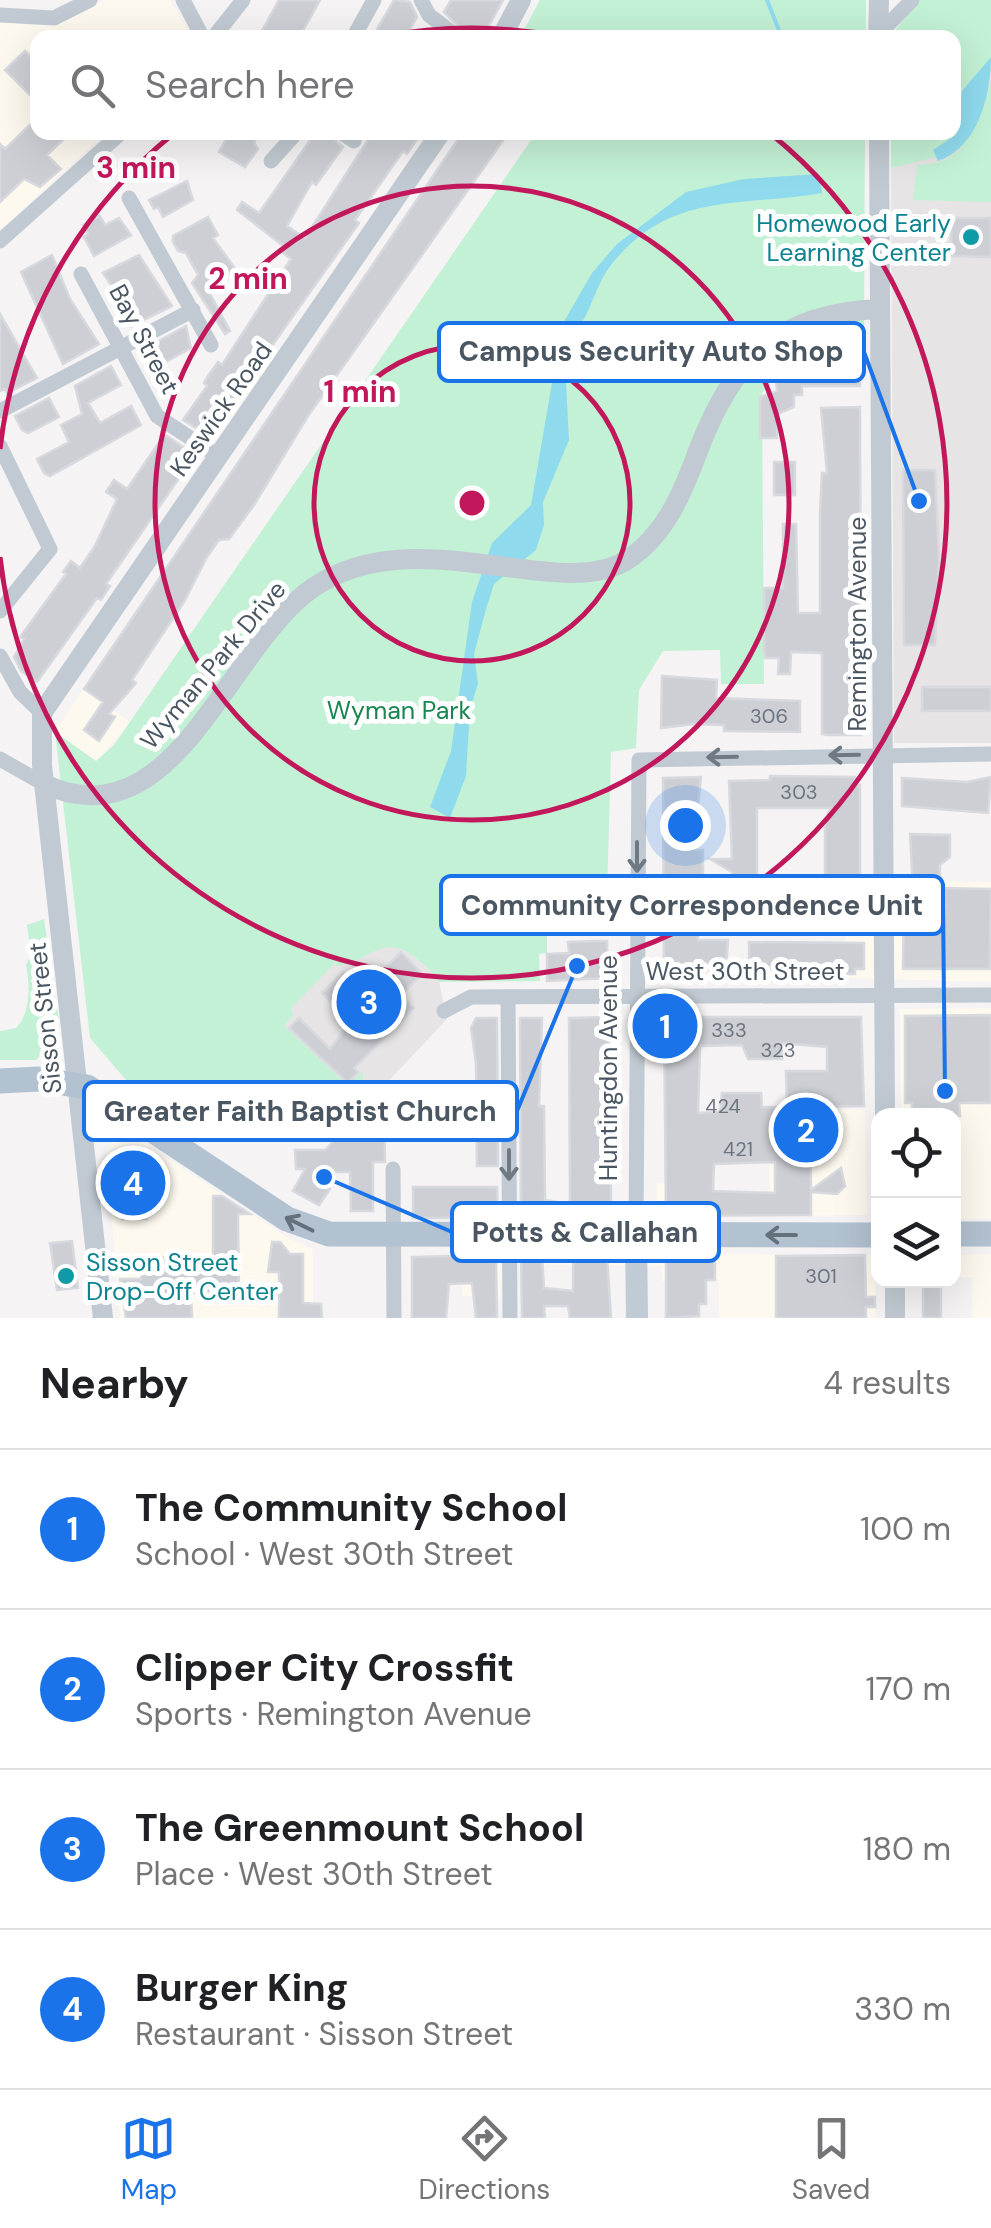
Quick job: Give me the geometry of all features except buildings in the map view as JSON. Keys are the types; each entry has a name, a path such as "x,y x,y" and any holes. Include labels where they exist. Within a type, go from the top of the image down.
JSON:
{"main road":[{"path":"0,1081 76,1083 108,1099 300,1226 329,1234 871,1235"},
{"path":"961,1234 991,1234"},
{"name":"Huntingdon Avenue","path":"636,1236 637,1318"}],"street":[{"path":"183,0 199,30"},
{"path":"219,30 243,0"},
{"path":"357,30 374,0"},
{"path":"421,0 435,21 448,30"},
{"path":"505,30 522,0"},
{"path":"878,0 878,30"},
{"path":"884,30 912,0"},
{"path":"0,15 54,18 85,2"},
{"path":"0,241 113,140"},
{"path":"271,160 290,140"},
{"name":"Keswick Road","path":"42,713 435,140"},
{"name":"Remington Avenue","path":"879,140 885,1108"},
{"path":"129,198 211,345"},
{"name":"Bay Street","path":"80,274 157,416 218,456"},
{"name":"Wyman Park Drive","path":"0,759 66,794 94,796 129,789 188,740 264,636 309,590 362,564 427,557 563,571 617,566 654,537 678,499 725,391 768,342 822,315 879,309"},
{"path":"0,411 193,310"},
{"path":"0,446 50,549 0,612"},
{"path":"0,656 20,692 42,713"},
{"name":"Sisson Street","path":"42,713 44,784 102,1318"},
{"path":"882,754 991,754"},
{"name":"Huntingdon Avenue","path":"636,1236 634,997 639,760 882,754"},
{"name":"West 30th Street","path":"444,1011 462,998 991,995"},
{"path":"508,998 510,1318"},
{"path":"393,1168 394,1318"},
{"path":"895,1288 895,1318"}],"shaded area":[{"path":"104,0 170,0 188,30 30,30 30,140 97,140 0,230 0,21 65,21"},
{"path":"991,72 991,743 894,743 891,168 954,149"},
{"path":"83,689 130,722 97,761 55,732"},
{"path":"900,881 991,882 991,982 845,978 846,920 899,920"},
{"path":"381,929 438,977 447,1019 333,1140 300,1133 219,1065 364,934"},
{"path":"991,1008 991,1219 961,1219 961,1108 901,1108 900,1009"},
{"path":"865,1109 867,1215 770,1216 770,1111"},
{"path":"135,1137 290,1239 313,1249 313,1318 120,1318 106,1150 115,1139"},
{"path":"657,1183 681,1183 680,1254 869,1255 876,1318 719,1318 719,1280 662,1281 661,1266 501,1264 500,1297 462,1296 462,1281 411,1282 411,1255 560,1255 561,1208 657,1208"},
{"path":"991,1254 991,1318 972,1318 972,1277 961,1277 961,1255"}],"green space":[{"path":"540,0 866,0 866,30 524,30"},
{"path":"919,0 991,0 991,72 966,139 936,157 891,168 891,140 961,140 961,30 895,30"},
{"path":"991,84 991,202 913,200 917,165 937,162 961,148"},
{"name":"Wyman Park","path":"531,140 865,140 864,338 800,339 762,393 764,684 721,684 720,650 663,651 639,690 636,748 611,752 606,933 547,933 547,953 539,954 540,981 439,982 417,959 394,948 375,951 347,964 336,966 336,962 291,1008 293,1015 284,1026 347,1085 363,1071 362,1089 366,1095 331,1136 234,1114 224,1115 203,1142 144,1101 90,1038 55,732 96,761 114,745"},
{"path":"44,919 59,1021 54,1042 36,1060 0,1060 0,1031 16,1028 27,1006 26,965 31,954 27,925"}],"water":[{"path":"991,57 985,103 972,132 952,154 938,161 933,150 948,140 961,140 962,91"},
{"path":"819,174 822,193 711,206 662,222 638,237 606,272 585,317 564,344 569,440 543,502 544,525 536,550 494,584 486,609 474,654 478,684 470,709 466,776 450,818 430,807 451,751 472,602 492,543 531,505 562,325 592,273 617,244 686,192 744,179"}],"waterway":[{"path":"767,0 779,30"}],"place":[{"name":"Homewood Early Learning Center","path":"971,237"},
{"name":"Campus Security Auto Shop","path":"919,501"},
{"name":"Greater Faith Baptist Church","path":"577,966"},
{"name":"The Greenmount School","path":"369,1002"},
{"name":"The Community School","path":"665,1026"},
{"name":"Community Correspondence Unit","path":"945,1091"},
{"name":"Clipper City Crossfit","path":"806,1130"},
{"name":"Potts & Callahan","path":"324,1177"},
{"name":"Burger King","path":"133,1183"},
{"name":"Sisson Street Drop-Off Center","path":"66,1276"}]}
